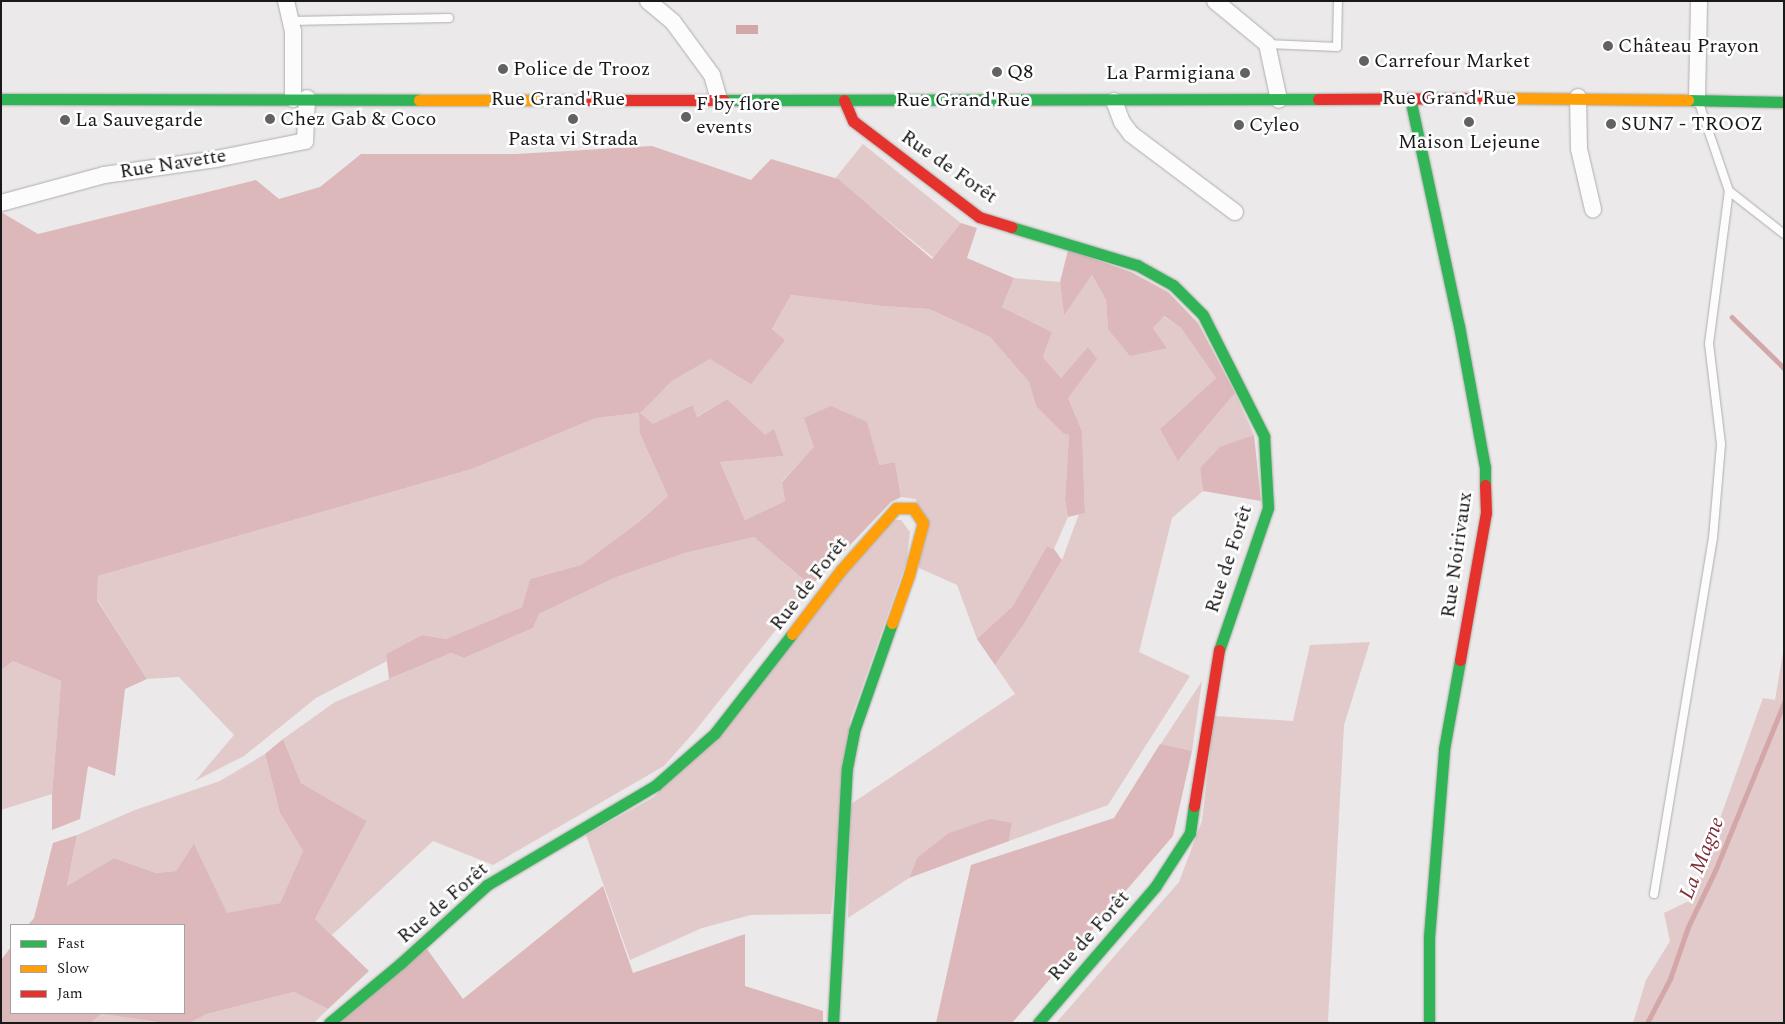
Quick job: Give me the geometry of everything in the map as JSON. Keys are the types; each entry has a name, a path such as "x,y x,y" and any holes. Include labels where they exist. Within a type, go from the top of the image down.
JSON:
{"main road":[{"name":"Rue Grand'Rue","path":"1,99 1279,100 1578,97 1784,102"},
{"name":"Rue Noirivaux","path":"1410,98 1459,326 1485,467 1486,513 1444,748 1429,936 1429,1023"},
{"name":"Rue de Forêt","path":"844,100 853,121 979,217 1137,264 1173,285 1203,315 1264,436 1268,508 1220,648 1190,833 1155,887 1038,1023"},
{"name":"Rue de Forêt","path":"328,1023 401,963 487,884 656,785 716,733 841,570 896,508 913,508 923,523 909,575 854,731 847,768 833,1023"}],"street":[{"path":"286,1 291,20 300,99"},
{"path":"648,1 673,22 712,75 718,100"},
{"path":"1215,1 1267,44 1279,100"},
{"path":"1697,99 1699,1"},
{"path":"1578,97 1579,149 1593,209"},
{"name":"Rue Navette","path":"1,203 104,175 216,159 305,141 300,99"},
{"path":"1114,100 1122,122 1131,134 1235,212"}],"lane":[{"path":"1267,44 1337,47 1338,1"},
{"path":"291,20 449,18"},
{"path":"1654,894 1713,538 1721,444 1709,344 1729,191 1697,99"},
{"path":"1729,191 1784,234"}],"shaded area":[{"path":"736,25 758,25 758,34 736,34"},
{"path":"863,144 961,223 933,257 835,178"},
{"path":"652,146 751,180 771,159 838,179 932,259 961,223 977,228 967,258 1014,278 1002,307 1052,332 1043,357 1061,378 1088,347 1097,359 1068,398 1082,431 1085,513 1068,517 1065,500 1069,435 1063,433 1036,406 1029,382 990,337 929,309 882,306 791,295 772,329 785,340 751,384 710,359 672,381 640,413 653,424 692,405 697,417 727,399 765,435 774,429 784,456 720,462 745,520 785,501 782,482 814,447 804,418 831,406 867,422 879,465 895,462 901,497 891,502 811,586 754,537 685,553 614,578 539,614 533,628 464,658 451,653 389,679 386,654 422,635 446,639 522,607 530,579 581,565 640,521 668,496 640,434 639,413 596,418 472,469 98,576 97,600 147,679 125,689 115,776 88,766 80,819 52,830 52,794 61,681 13,661 1,670 1,212 38,234 256,180 279,199 320,187 361,154 516,154"},
{"path":"1068,250 1131,272 1168,292 1198,323 1235,393 1178,461 1160,429 1216,378 1181,328 1164,316 1153,328 1167,348 1130,356 1108,329 1106,300 1092,275 1064,315 1060,282"},
{"path":"1092,275 1106,300 1108,329 1167,348 1153,328 1163,316 1181,328 1216,378 1160,429 1179,460 1235,393 1254,435 1200,468 1203,491 1172,518 1139,652 1190,676 1108,805 1009,841 1012,823 917,858 909,878 848,918 851,804 1015,694 995,665 1024,624 1062,560 1079,514 1085,513 1082,431 1068,398 1088,348 1061,378 1043,357 1052,332 1002,307 1014,278 1060,282 1064,314"},
{"path":"791,295 882,306 929,309 990,337 1029,382 1036,406 1069,435 1065,500 1068,517 1054,549 1047,546 1013,607 977,639 957,585 919,568 916,499 901,497 895,462 879,465 815,447 782,481 785,501 745,520 720,462 784,456 774,430 765,436 727,399 696,417 691,405 653,425 640,413 640,434 668,496 640,521 581,565 530,579 522,607 446,639 422,635 386,654 387,661 316,698 244,756 195,781 234,735 179,677 147,679 97,599 98,576 472,469 596,418 639,413 672,381 710,359 784,339 772,329"},
{"path":"1254,435 1261,501 1203,491 1200,468 1220,447"},
{"path":"889,520 901,520 910,532 907,560 850,721 831,914 751,915 702,928 630,960 586,835 654,797"},
{"path":"754,537 811,586 695,731 664,766 493,865 433,841 332,935 315,919 367,821 301,783 283,739 335,702 451,653 464,658 533,628 539,614 614,578 685,553"},
{"path":"1047,546 1054,549 1062,560 1024,624 995,665 977,639 1013,606"},
{"path":"1370,642 1344,725 1328,1021 1332,1023 1056,1023 1179,882 1202,821 1214,716 1293,721 1310,645"},
{"path":"1784,647 1784,1023 1633,1023 1646,980 1670,941 1664,913 1691,900 1763,698 1775,700"},
{"path":"13,661 61,681 52,794 1,810 1,670"},
{"path":"1202,681 1192,751 1160,745"},
{"path":"283,739 301,783 367,821 315,919 369,971 328,1009 294,992 207,1014 189,1023 165,1023 101,1014 185,1014 185,924 29,924 34,918 53,843 77,835 67,886 114,858 156,873 176,871 194,844 227,913 280,903 303,851 280,813 265,754"},
{"path":"1160,744 1192,751 1173,836 1012,1023 936,1023 971,865 1114,818"},
{"path":"265,754 280,813 303,851 280,903 227,914 194,845 176,871 156,873 114,858 67,886 77,835 135,810 220,781"},
{"path":"990,819 1012,823 1009,841 909,878 917,858 949,833"},
{"path":"603,886 633,973 745,934 745,986 823,1011 823,1023 334,1023 427,949 463,999"},
{"path":"10,948 10,1014 101,1014 91,1023 1,1023 1,960"},
{"path":"294,992 328,1009 314,1023 189,1023 207,1014"},
{"path":"101,1014 165,1023 91,1023"}],"waterway":[{"name":"La Magne","path":"1732,317 1784,368"},
{"name":"La Magne","path":"1647,1023 1670,979 1688,927 1715,871 1784,703"}],"traffic: fast":[{"path":"1410,98 1459,326 1485,467 1485,485"},
{"path":"1,99 419,100"},
{"path":"724,100 1318,99"},
{"path":"1688,100 1784,102"},
{"path":"1011,227 1137,265 1173,285 1203,315 1264,436 1268,508 1219,650"},
{"path":"833,1023 847,768 854,731 892,623"},
{"path":"329,1023 401,963 487,885 656,785 715,733 792,634"},
{"path":"1429,1023 1429,937 1444,749 1460,660"},
{"path":"1038,1023 1155,887 1190,833 1194,806"}],"traffic: slow":[{"path":"1502,98 1688,100"},
{"path":"419,100 583,100"},
{"path":"792,634 841,570 896,508 913,508 923,523 909,575 892,623"}],"traffic: jam":[{"path":"1318,99 1502,98"},
{"path":"583,100 724,100"},
{"path":"844,100 853,121 979,217 1011,227"},
{"path":"1460,660 1486,513 1485,485"},
{"path":"1194,806 1219,650"}],"place":[{"name":"Château Prayon","path":"1608,46"},
{"name":"Carrefour Market","path":"1364,61"},
{"name":"Police de Trooz","path":"503,69"},
{"name":"Q8","path":"997,72"},
{"name":"La Parmigiana","path":"1245,73"},
{"name":"F by flore events","path":"686,117"},
{"name":"Chez Gab & Coco","path":"270,119"},
{"name":"Pasta vi Strada","path":"573,119"},
{"name":"La Sauvegarde","path":"65,120"},
{"name":"Maison Lejeune","path":"1469,122"},
{"name":"SUN7 - TROOZ","path":"1611,124"},
{"name":"Cyleo","path":"1239,125"}]}
